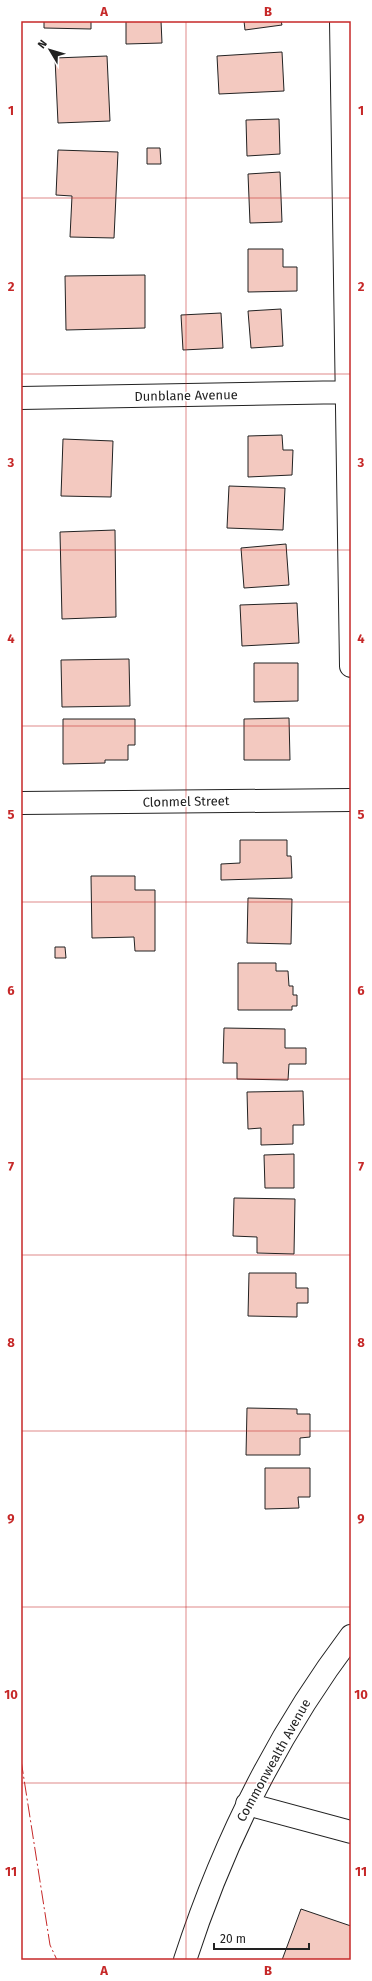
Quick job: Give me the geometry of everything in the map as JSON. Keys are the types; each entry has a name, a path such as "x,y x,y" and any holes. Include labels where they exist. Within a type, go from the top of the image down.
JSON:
{"street":[{"path":"341,21 349,392 351,666"},
{"name":"Dunblane Avenue","path":"21,398 349,392"},
{"name":"Clonmel Street","path":"21,803 351,800"},
{"name":"Commonwealth Avenue","path":"185,1960 216,1874 247,1804 290,1726 351,1636"},
{"path":"247,1804 351,1832"}],"building":[{"path":"44,21 91,21 91,29 44,28"},
{"path":"126,21 161,21 162,43 126,44"},
{"path":"244,21 281,21 282,25 245,30"},
{"path":"282,52 284,91 219,94 217,56"},
{"path":"107,56 110,121 58,123 55,58"},
{"path":"279,119 280,154 247,156 246,120"},
{"path":"147,148 160,148 161,164 147,164"},
{"path":"58,150 118,152 114,238 70,237 72,196 56,195"},
{"path":"280,172 282,222 250,223 248,174"},
{"path":"248,249 283,249 283,267 297,267 297,291 248,292"},
{"path":"145,275 145,328 66,330 65,276"},
{"path":"281,309 283,346 251,348 248,311"},
{"path":"221,313 223,348 183,350 181,315"},
{"path":"282,435 283,450 293,450 292,475 248,477 248,436"},
{"path":"63,439 113,441 111,497 61,496"},
{"path":"229,486 285,488 283,530 227,528"},
{"path":"115,530 116,617 62,619 60,532"},
{"path":"286,544 289,585 244,588 241,548"},
{"path":"297,603 299,643 242,646 240,605"},
{"path":"129,659 130,706 62,707 61,660"},
{"path":"254,663 298,663 298,701 254,702"},
{"path":"289,718 290,760 244,760 244,719"},
{"path":"63,719 135,719 135,745 128,745 128,760 105,760 105,763 63,764"},
{"path":"240,840 287,840 287,856 291,856 292,878 221,880 221,864 240,863"},
{"path":"91,876 135,876 135,890 155,890 155,951 135,951 134,937 92,938"},
{"path":"248,898 292,899 291,944 247,943"},
{"path":"55,947 65,947 66,958 55,958"},
{"path":"238,963 276,963 276,971 288,971 289,986 293,986 293,995 297,995 297,1006 292,1006 292,1010 238,1010"},
{"path":"224,1028 285,1029 285,1048 306,1048 306,1064 289,1064 288,1080 237,1079 237,1063 223,1063"},
{"path":"303,1091 304,1125 293,1125 293,1144 261,1145 261,1128 248,1129 247,1092"},
{"path":"294,1154 294,1188 265,1188 264,1155"},
{"path":"234,1198 295,1199 294,1254 257,1253 257,1237 233,1236"},
{"path":"249,1273 296,1273 296,1288 308,1288 308,1303 297,1303 297,1317 248,1316"},
{"path":"247,1408 297,1409 297,1414 310,1414 310,1437 300,1438 300,1455 246,1455"},
{"path":"265,1468 310,1468 310,1497 298,1497 299,1508 265,1509"},
{"path":"301,1909 351,1926 351,1960 282,1960"}],"power":[{"path":"21,1760 50,1945 57,1960"}]}
